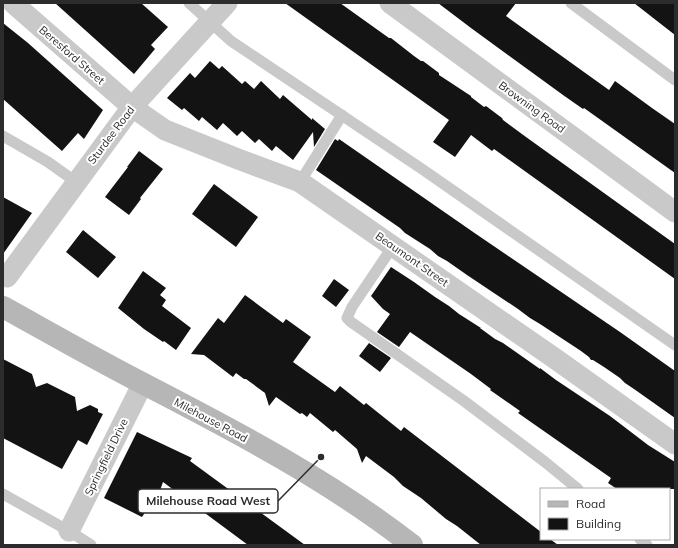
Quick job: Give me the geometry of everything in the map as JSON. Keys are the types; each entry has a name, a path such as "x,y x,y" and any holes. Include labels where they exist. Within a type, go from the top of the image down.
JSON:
{"main road":[{"name":"Milehouse Road","path":"3,308 246,438 320,481 412,545"}],"street":[{"name":"Beresford Street","path":"13,3 132,107"},
{"name":"Sturdee Road","path":"7,277 132,107 227,3"},
{"name":"Browning Road","path":"390,3 675,212"},
{"name":"Beaumont Street","path":"132,107 165,130 300,182 394,246 675,444"},
{"name":"Springfield Drive","path":"69,531 143,384"}],"lane":[{"path":"190,3 231,41 422,169 675,345"},
{"path":"571,3 675,80"},
{"path":"300,182 342,115"},
{"path":"3,136 48,162 76,182"},
{"path":"394,246 352,307 348,318 351,322 464,401 577,488"},
{"path":"3,494 91,545"}],"building":[{"path":"55,3 141,3 168,27 151,45 155,49 134,74"},
{"path":"285,3 340,3 391,38 439,73 439,75 471,96 484,107 486,106 526,137 675,244 675,279 494,149 492,151 471,135 455,157 433,142 449,120"},
{"path":"438,3 516,3 506,16 609,90 615,81 675,124 675,173 584,108 583,109 563,95"},
{"path":"634,3 675,3 675,35"},
{"path":"3,23 28,43 103,110 84,139 78,133 62,151 3,99"},
{"path":"210,61 219,69 222,66 242,84 245,81 254,89 261,81 280,99 283,95 312,120 312,118 325,129 314,147 313,132 293,160 276,146 272,151 259,139 255,143 242,131 237,136 223,123 217,130 202,117 199,121 184,108 182,110 167,98 190,73 195,78"},
{"path":"335,139 338,141 339,139 675,371 675,418 620,378 591,360 581,351 438,256 316,170"},
{"path":"139,151 163,169 140,198 141,199 129,215 105,197"},
{"path":"214,184 258,217 236,247 192,214"},
{"path":"3,197 32,213 3,254"},
{"path":"83,230 116,257 98,278 66,252"},
{"path":"391,267 610,416 648,445 675,462 675,489 616,488 608,483 611,478 518,413 520,411 490,390 491,389 471,374 410,332 399,347 377,332 390,314 371,296"},
{"path":"143,271 166,288 160,295 166,300 162,306 191,328 176,350 144,329 118,308"},
{"path":"334,279 349,290 336,307 322,296"},
{"path":"245,295 283,323 286,319 311,337 293,362 335,392 340,386 364,405 366,403 401,431 404,427 540,531 540,540 551,540 558,545 481,545 366,456 362,463 357,449 335,430 333,432 310,413 307,417 302,413 300,414 276,397 269,406 265,393 246,379 236,373 233,377 204,355 191,354 218,318 224,323"},
{"path":"369,343 391,358 380,372 359,356"},
{"path":"3,359 32,374 36,387 47,383 75,397 77,411 90,405 98,409 98,412 103,414 87,445 78,440 62,469 3,438"},
{"path":"137,432 192,458 190,461 305,545 248,545 163,482 152,513 146,511 142,517 104,498"}],"place":[{"name":"Milehouse Road West","path":"321,457"}]}
